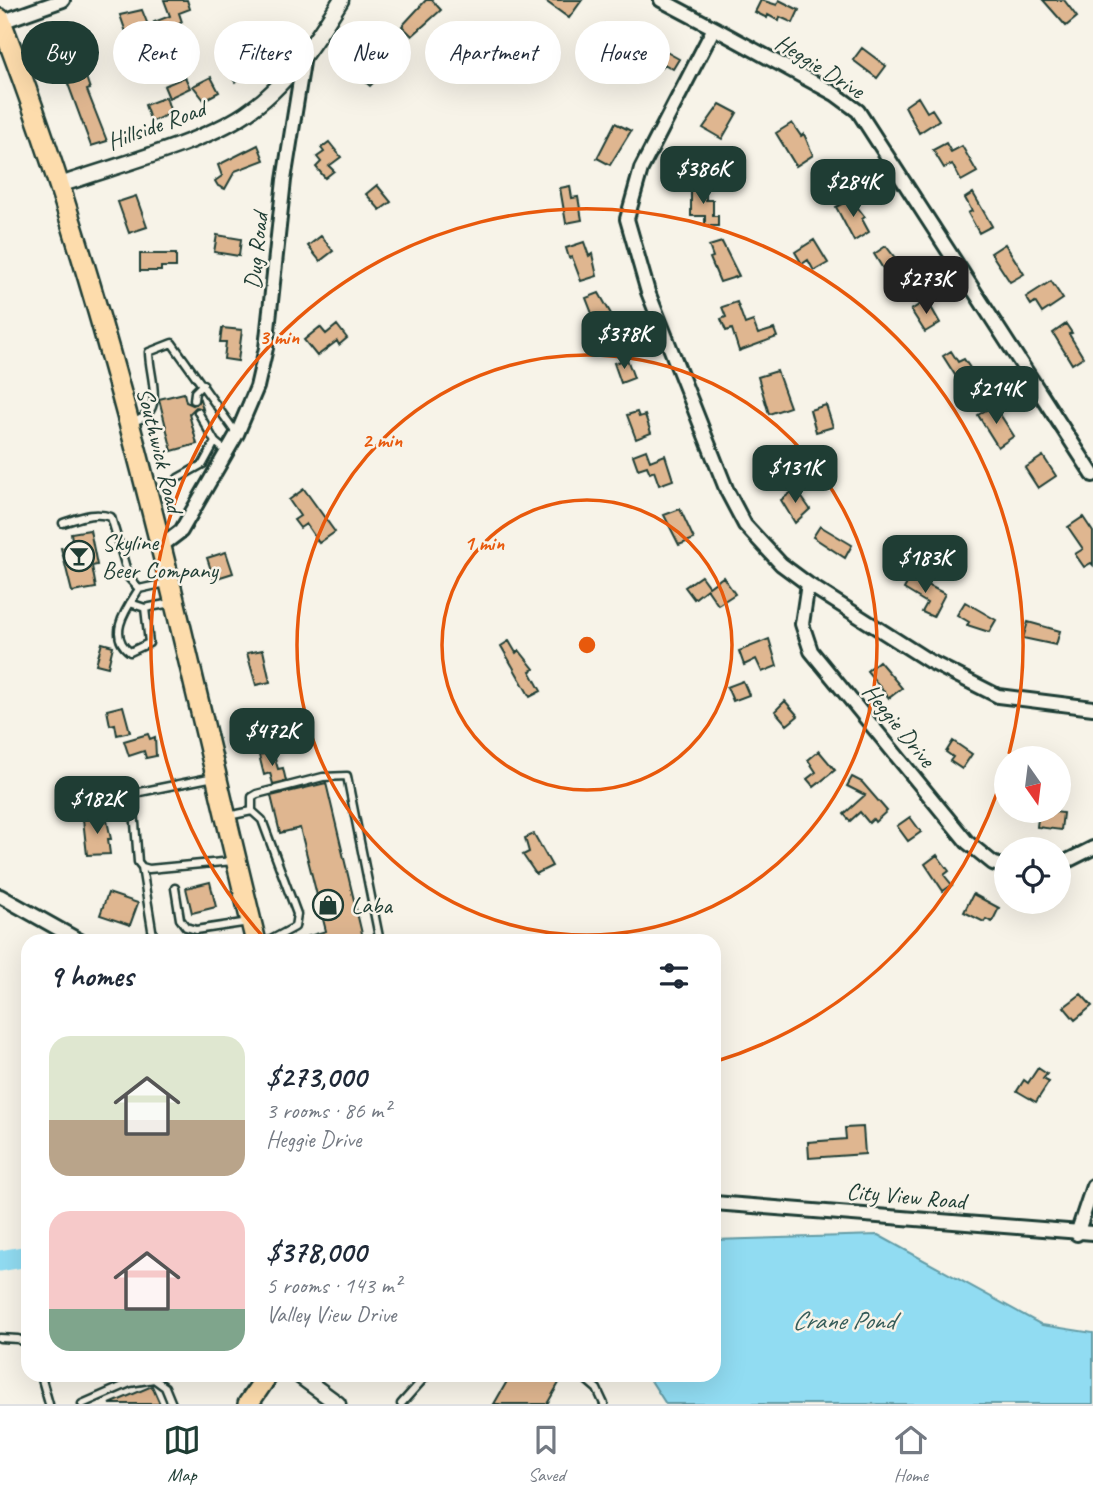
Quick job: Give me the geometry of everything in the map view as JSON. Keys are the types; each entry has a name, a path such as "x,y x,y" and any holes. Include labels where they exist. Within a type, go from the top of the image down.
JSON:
{"highway":[{"name":"Southwick Road","path":"1,21 60,185 97,302 254,934"},
{"path":"248,1404 263,1382"}],"street":[{"path":"1,21 63,0"},
{"name":"Hillside Road","path":"314,40 341,0"},
{"name":"Heggie Drive","path":"665,1 835,94 858,111 1093,475"},
{"path":"714,28 641,169 627,219 648,292 727,491 745,526 781,564 808,584 929,661 998,696 1093,708"},
{"name":"Hillside Road","path":"60,185 202,134 245,114 281,84"},
{"name":"Dug Road","path":"160,547 181,531 228,452 254,394 266,348 284,180 299,84"},
{"name":"Heggie Drive","path":"808,584 802,624 811,651 967,842 994,863"},
{"path":"1071,859 1093,848"},
{"path":"0,896 68,934"},
{"path":"1077,1234 1093,1186"},
{"name":"City View Road","path":"721,1203 791,1207 1093,1234"},
{"path":"308,1382 338,1404"}],"lane":[{"path":"129,423 144,418 152,408 155,383 149,354 152,349 174,344 237,434"},
{"path":"194,400 195,392 203,384"},
{"path":"198,412 215,442 228,452"},
{"path":"178,478 203,464 215,442"},
{"path":"63,523 88,515 111,517 130,578 139,589"},
{"path":"145,608 149,643 130,652 121,644 118,628 130,603 139,589 168,583"},
{"path":"130,603 145,608 173,602"},
{"path":"153,934 142,867 138,862 132,797 140,792 215,776"},
{"path":"282,934 295,927 297,914 269,831 253,811 252,797 323,777 347,776 378,934"},
{"path":"225,817 253,811"},
{"path":"142,867 216,865 236,860"},
{"path":"175,888 180,919 186,927 196,930 251,921"},
{"path":"0,1339 21,1340"},
{"path":"43,1382 49,1404"},
{"path":"82,1404 136,1382"},
{"path":"158,1382 164,1387 172,1404"},
{"path":"401,1404 421,1382"},
{"path":"589,1382 597,1389 604,1404"}],"water":[{"name":"Crane Pond","path":"878,1235 1042,1325 1093,1333 1093,1404 666,1404 652,1382 721,1382 721,1240"}],"building":[{"path":"164,0 187,0 190,9 179,13 182,21 157,21 170,16"},
{"path":"426,0 432,0 441,10 429,21 425,21 425,24 412,36 411,21 407,21"},
{"path":"544,0 582,0 569,18"},
{"path":"761,0 777,5 779,0 799,10 793,23 780,17 779,21 768,15 767,18 755,12"},
{"path":"1043,0 1064,0 1077,17 1066,26"},
{"path":"142,10 146,21 122,21 120,15"},
{"path":"862,48 886,66 877,78 853,60"},
{"path":"670,54 679,59 673,69 670,67"},
{"path":"211,77 219,92 204,100 193,86"},
{"path":"68,84 88,84 90,89 87,90 107,141 91,146"},
{"path":"188,84 190,88 169,98 164,86"},
{"path":"166,97 171,113 151,122 145,105"},
{"path":"918,97 927,112 932,109 939,120 919,133 905,106"},
{"path":"720,104 737,113 722,139 703,128"},
{"path":"615,123 631,131 610,165 597,158"},
{"path":"792,123 801,136 804,134 813,155 796,166 776,133"},
{"path":"329,142 341,157 329,166 334,171 325,178 316,167 321,162 317,157 324,152 321,148"},
{"path":"946,143 951,152 962,146 977,172 961,181 952,164 944,168 933,150"},
{"path":"258,145 264,160 235,171 225,189 218,186 215,181 222,176 218,165"},
{"path":"377,185 391,202 380,210 366,194"},
{"path":"570,186 572,198 578,197 582,220 566,223 560,188"},
{"path":"691,187 706,187 706,200 713,200 713,216 718,216 718,226 705,226 705,216 691,216"},
{"path":"973,193 992,226 979,233 968,213 972,211 965,198"},
{"path":"136,196 147,227 129,233 118,202"},
{"path":"851,199 865,217 862,219 869,232 854,241 836,207"},
{"path":"217,235 241,239 239,256 214,252"},
{"path":"321,236 333,251 320,261 308,246"},
{"path":"814,240 828,263 814,271 808,260 802,264 795,252"},
{"path":"584,242 589,256 592,254 597,276 581,281 566,248"},
{"path":"722,242 739,276 720,282 710,258 713,257 709,246"},
{"path":"1005,244 1024,274 1010,282 991,253"},
{"path":"886,246 908,275 893,285 874,254"},
{"path":"140,254 176,254 176,267 161,267 161,271 140,271"},
{"path":"1051,281 1063,299 1042,313 1035,302 1031,305 1026,297"},
{"path":"599,293 615,321 612,323 614,328 600,334 586,298"},
{"path":"927,300 940,323 925,332 911,310"},
{"path":"737,302 745,324 753,321 758,334 774,329 777,337 739,351 732,329 726,331 721,319 726,317 722,307"},
{"path":"1066,324 1083,357 1072,364 1053,333"},
{"path":"337,325 347,338 339,345 337,341 317,356 304,340 320,327 326,334"},
{"path":"222,328 242,330 238,361 224,359 226,342 220,342"},
{"path":"951,351 958,362 964,359 976,377 962,386 943,356"},
{"path":"627,359 634,378 621,383 614,363"},
{"path":"777,371 790,407 769,414 758,377"},
{"path":"184,393 186,402 193,405 200,399 203,409 196,407 189,414 197,444 172,451 159,399"},
{"path":"826,405 833,427 816,432 810,410"},
{"path":"994,405 1014,436 998,447 978,415"},
{"path":"637,412 639,417 645,415 651,433 636,439 627,415"},
{"path":"646,450 650,461 665,455 673,480 659,485 654,471 650,473 647,466 638,469 633,455"},
{"path":"1043,456 1056,476 1038,488 1025,468"},
{"path":"304,489 335,532 319,543 306,524 300,528 294,520 300,516 289,500"},
{"path":"796,489 810,509 795,523 781,500"},
{"path":"680,509 694,539 679,545 664,515"},
{"path":"1083,517 1093,532 1093,565 1091,563 1084,567 1075,554 1083,549 1068,527"},
{"path":"820,526 852,545 845,558 813,537"},
{"name":"Skyline Beer Company","path":"90,530 97,565 92,566 96,588 72,592 61,548 73,546 71,533"},
{"path":"226,552 233,573 214,579 207,558"},
{"path":"701,576 709,587 723,577 735,594 718,605 707,589 694,599 685,587"},
{"path":"911,576 945,594 933,617 922,612 927,603 904,589"},
{"path":"965,602 996,620 989,632 967,625 969,622 957,615"},
{"path":"1028,622 1060,631 1056,645 1023,638"},
{"path":"769,639 777,666 762,672 756,659 744,665 739,651"},
{"path":"509,641 516,653 519,650 534,669 530,671 541,691 530,697 501,646"},
{"path":"102,643 113,646 108,667 96,664"},
{"path":"263,650 270,682 256,685 247,653"},
{"path":"879,661 902,688 889,698 867,671"},
{"path":"743,681 749,695 733,701 727,687"},
{"path":"785,701 798,716 787,725 775,711"},
{"path":"123,706 130,732 117,735 115,724 110,725 107,710"},
{"path":"148,734 150,739 155,737 156,756 146,758 144,751 129,756 124,741"},
{"path":"953,741 972,754 962,769 950,761 953,757 946,752"},
{"path":"819,751 835,770 814,787 807,779 816,772 808,760"},
{"path":"273,752 278,769 283,768 286,781 273,784 270,773 264,775 259,755"},
{"path":"852,777 862,782 887,811 875,822 873,819 869,823 860,812 850,821 844,814 865,795 847,786"},
{"path":"326,783 362,934 316,934 326,931 300,828 280,833 271,796"},
{"path":"106,816 111,839 108,839 110,854 87,855 83,819"},
{"path":"910,817 921,832 908,841 897,826"},
{"path":"1037,823 1062,823 1061,830 1037,827"},
{"path":"534,834 552,866 536,874 523,855 529,852 525,838"},
{"path":"937,855 949,871 944,875 952,885 943,891 925,864"},
{"path":"210,882 216,907 192,913 186,888"},
{"path":"108,893 138,903 130,925 100,915"},
{"path":"973,894 994,905 996,914 992,922 986,919 984,922 964,912"},
{"path":"1081,994 1092,1006 1075,1020 1064,1007"},
{"path":"1038,1068 1047,1074 1043,1079 1049,1082 1036,1102 1017,1091 1024,1080 1028,1083"},
{"path":"863,1127 865,1154 809,1158 808,1142 846,1139 845,1128"},
{"path":"507,1382 560,1382 547,1404 494,1404"},
{"path":"152,1386 160,1404 110,1404"}],"waterway":[{"path":"0,1261 21,1257"}],"place":[{"name":"Skyline Beer Company","path":"79,556"},
{"name":"Laba","path":"328,905"}]}
